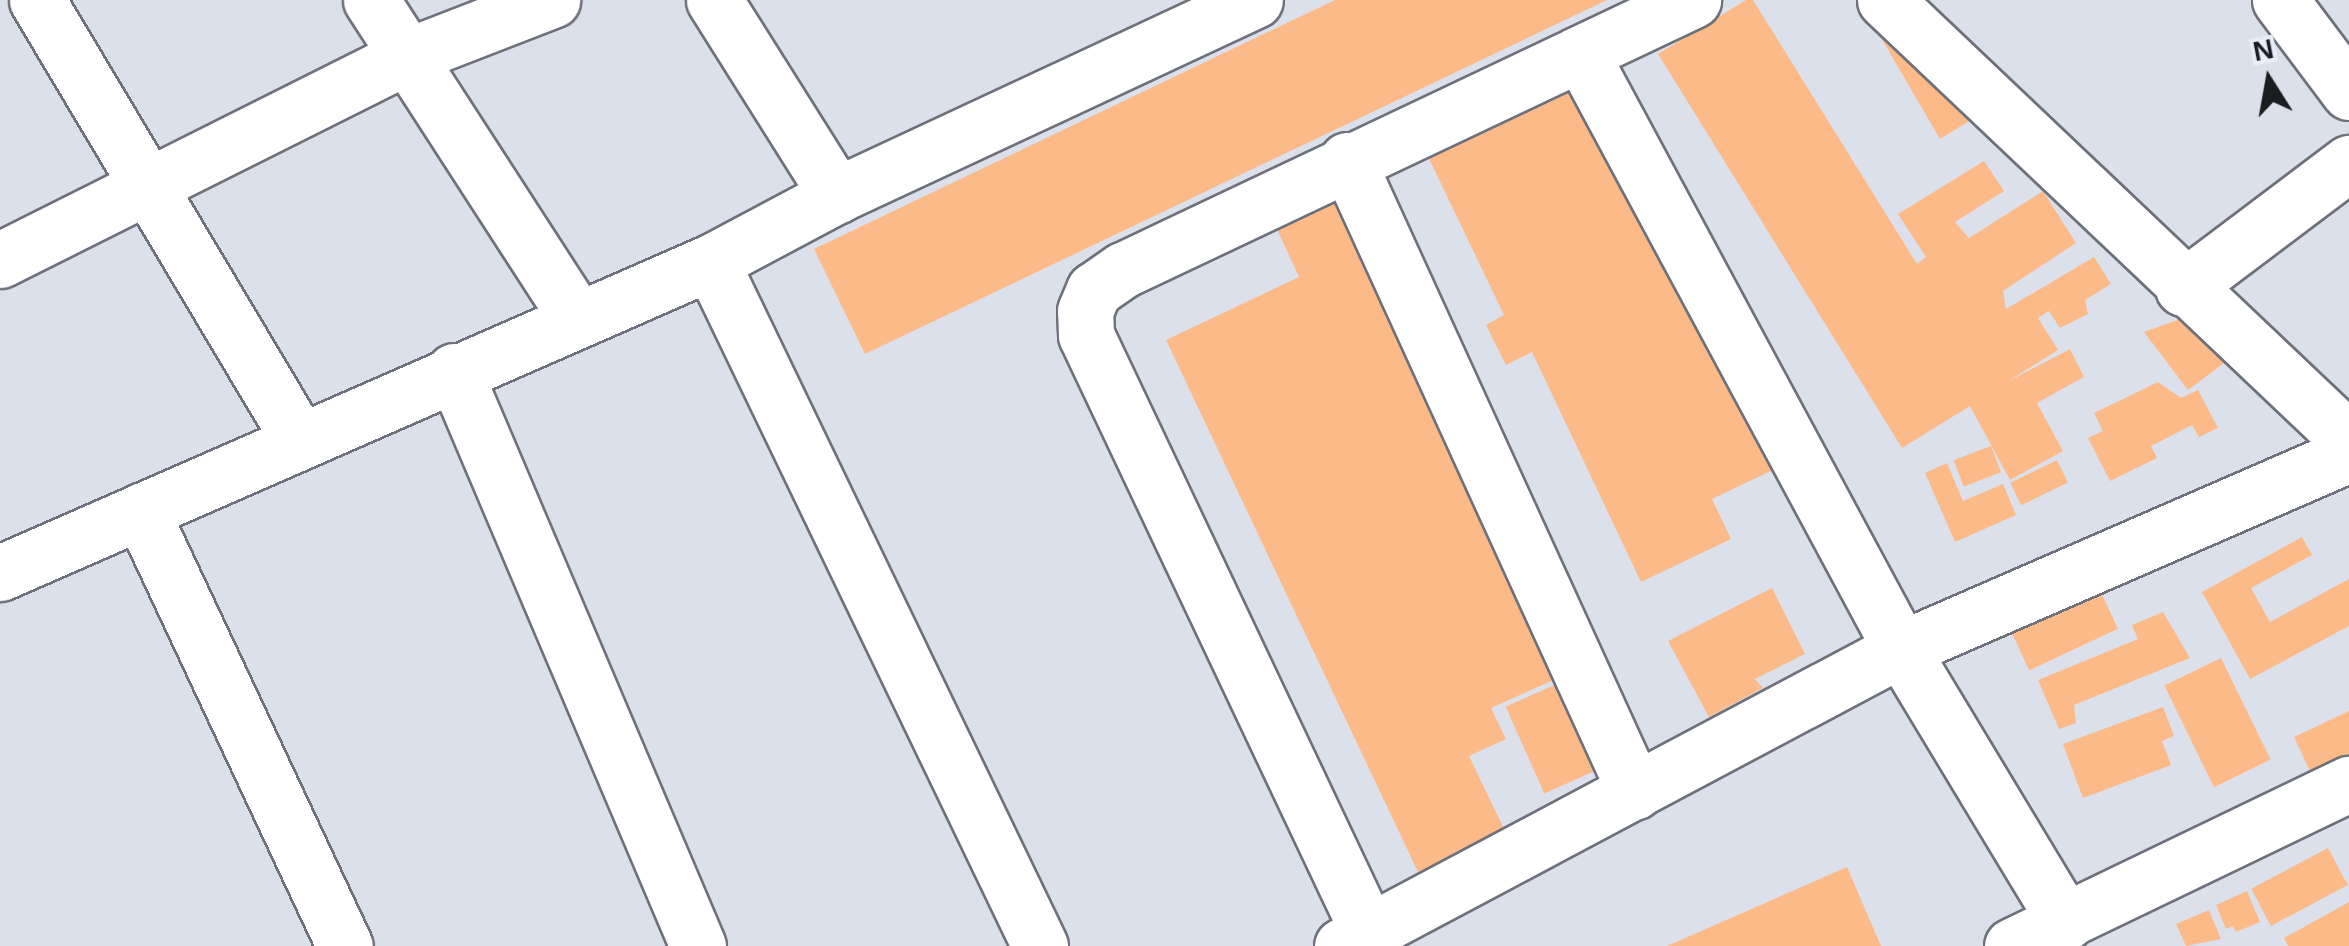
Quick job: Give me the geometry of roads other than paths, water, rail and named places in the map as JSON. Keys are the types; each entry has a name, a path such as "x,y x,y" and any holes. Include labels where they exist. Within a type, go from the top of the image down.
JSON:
{"street":[{"path":"37,0 300,440"},
{"path":"371,0 577,318"},
{"path":"0,260 148,182 405,57 552,0"},
{"path":"714,0 837,196"},
{"path":"0,573 711,262 837,196 1255,0"},
{"path":"1693,0 1347,160 1123,270 1094,290 1085,311 1086,335 1362,942 1901,649 2349,454"},
{"path":"1886,0 2183,288 2349,440"},
{"path":"2280,0 2349,92"},
{"path":"1581,54 1901,649 2066,922"},
{"path":"1347,160 1635,792"},
{"path":"2183,288 2349,163"},
{"path":"711,262 1040,946"},
{"path":"454,372 698,946"},
{"path":"141,511 346,946"},
{"path":"2012,946 2349,784"}]}
